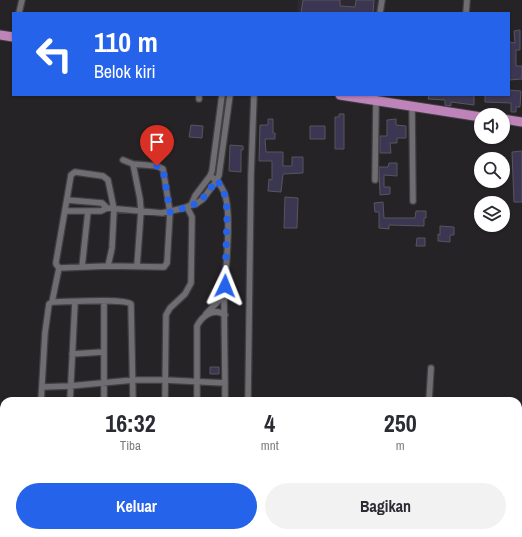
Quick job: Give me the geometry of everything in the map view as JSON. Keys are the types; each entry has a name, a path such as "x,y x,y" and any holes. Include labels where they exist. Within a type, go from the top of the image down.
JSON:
{"highway":[{"path":"0,35 12,37"},
{"path":"352,96 375,98 412,106 474,116"},
{"path":"510,120 522,122"}],"street":[{"path":"19,12 22,0"},
{"path":"380,12 382,0"},
{"path":"466,12 467,0"},
{"path":"165,397 167,311 184,294 191,283 192,217 189,206 210,176 222,96"},
{"path":"65,211 101,211 106,208 170,212 196,204 203,199 219,175 230,96"},
{"path":"248,397 251,175 254,96"},
{"path":"375,98 375,180"},
{"path":"412,106 412,201"},
{"path":"217,136 224,138"},
{"path":"59,268 108,266 164,267 166,265 170,212 163,169 157,166 133,164 123,160"},
{"path":"133,164 138,186 141,211 137,266"},
{"path":"41,397 44,333 48,306 52,302 59,268 56,262 66,200 73,173 75,172 103,176 108,180 114,209 112,248 108,266"},
{"path":"210,176 217,180 226,198 225,286"},
{"path":"66,200 102,203 106,208"},
{"path":"82,267 88,211"},
{"path":"197,397 197,326 201,318 224,295 225,397"},
{"path":"52,302 104,301 127,302 131,304 133,397"},
{"path":"104,301 104,397"},
{"path":"70,397 74,302"},
{"path":"206,314 219,312 225,315"},
{"path":"72,354 103,352"},
{"path":"429,397 431,368"},
{"path":"42,387 103,384 133,380 225,383"}],"shaded area":[{"path":"298,0 380,0 378,12 297,12"}],"building":[{"path":"303,0 340,0 340,6 355,7 356,0 374,0 373,12 301,12"},
{"path":"520,30 520,50 516,50 516,66 522,66 522,79 510,80 510,42 515,43 514,31"},
{"path":"510,90 521,91 520,107 516,107 516,112 511,112 511,103 485,102 485,96 510,96"},
{"path":"429,96 474,96 474,105 451,102 451,106 445,105 445,100 428,99"},
{"path":"339,114 344,114 344,149 335,149 335,117 339,117"},
{"path":"268,119 273,119 273,133 275,133 275,139 265,139 266,152 283,152 283,166 292,166 292,157 303,157 303,173 283,174 281,192 268,191 269,179 272,180 272,161 259,161 260,125 268,125"},
{"path":"396,119 396,125 406,126 406,138 397,138 397,143 390,143 391,153 380,153 380,136 387,136 387,120"},
{"path":"191,125 203,126 202,138 189,137"},
{"path":"310,126 325,126 325,139 310,139"},
{"path":"230,145 243,146 243,150 241,150 241,172 229,171"},
{"path":"522,151 522,202 514,202 512,152"},
{"path":"389,163 397,163 397,176 384,175 384,187 390,187 390,194 380,195 379,167 388,167"},
{"path":"285,197 298,198 297,228 284,228"},
{"path":"383,202 384,218 415,218 416,211 426,211 424,226 389,225 389,229 379,228 379,212 375,212 374,203"},
{"path":"440,226 454,227 454,235 450,235 450,242 438,241"},
{"path":"417,238 425,238 425,246 416,246"},
{"path":"210,367 219,367 219,374 210,374"}],"route":[{"path":"157,166 163,169 170,212 200,202 217,180 221,186 226,198 227,215 225,286"}]}
